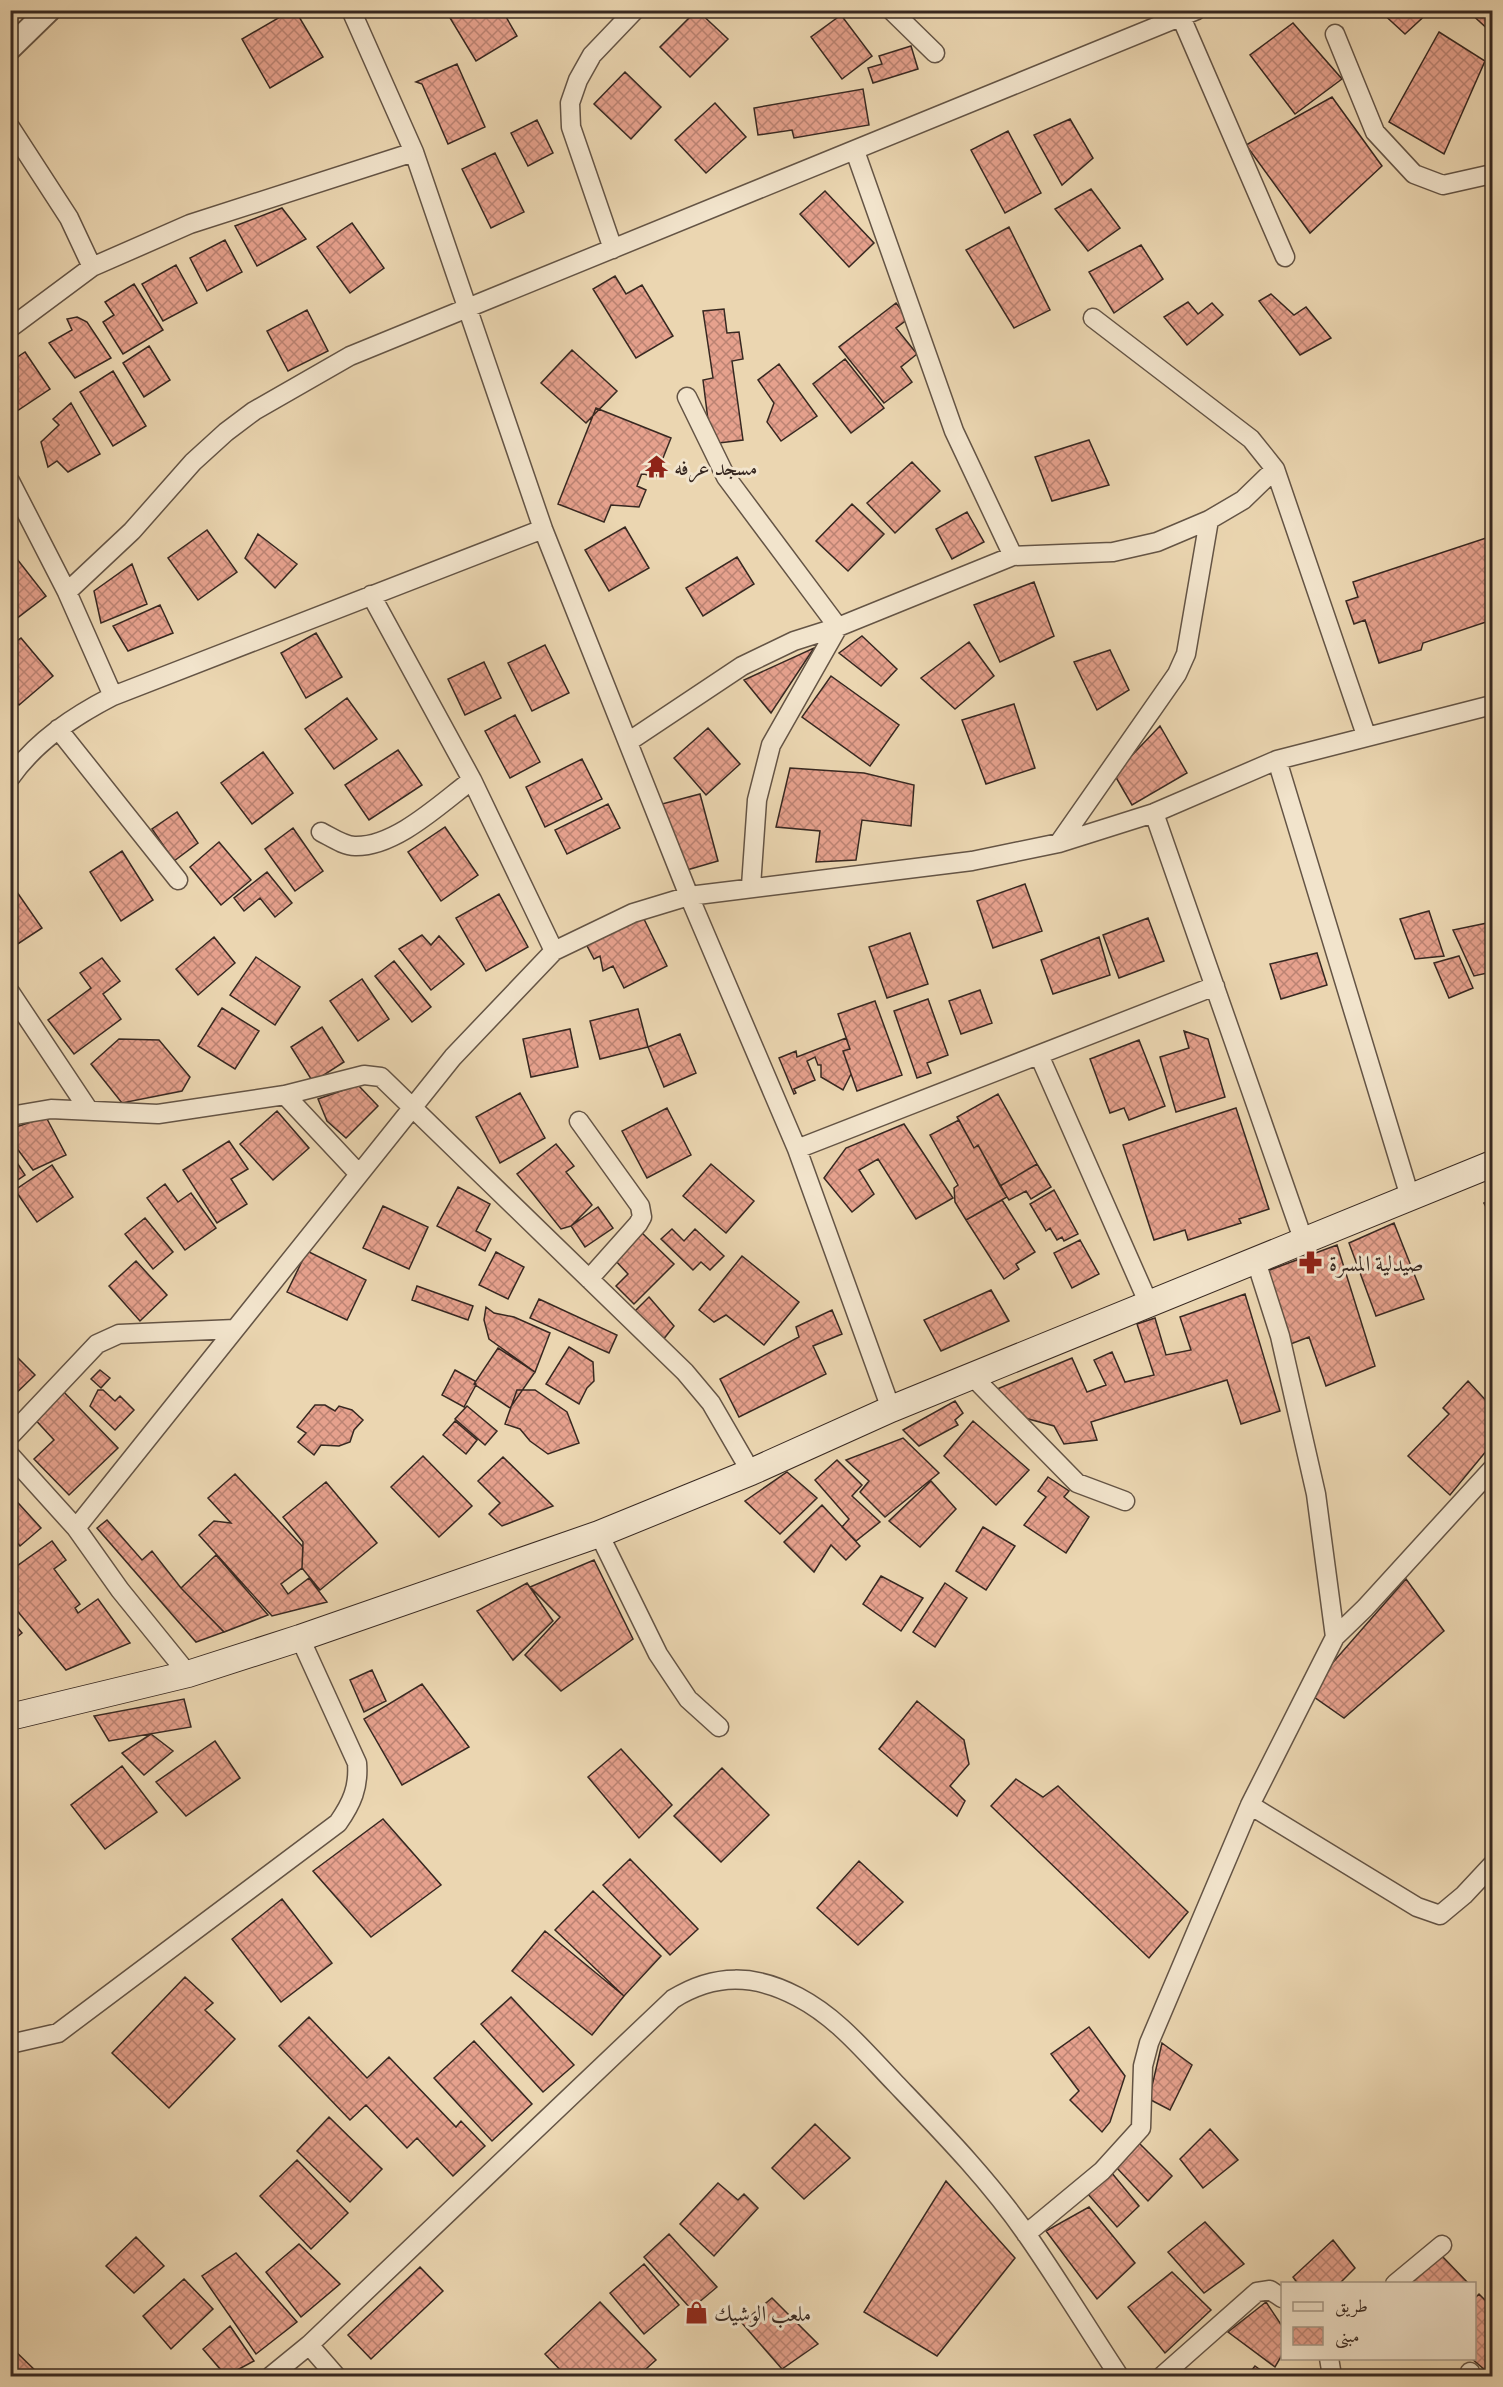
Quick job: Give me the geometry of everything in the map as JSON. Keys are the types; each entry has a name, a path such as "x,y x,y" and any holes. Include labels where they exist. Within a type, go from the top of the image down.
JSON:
{"main road":[{"path":"10,1717 188,1674 300,1638 599,1534 751,1472 891,1409 1148,1302 1492,1164"}],"street":[{"path":"10,48 49,10"},
{"path":"351,10 414,152 469,307 543,529 689,896 797,1149 891,1409"},
{"path":"614,249 571,127 570,103 578,80 592,55 635,10"},
{"path":"891,10 934,53"},
{"path":"67,592 132,531 193,462 254,411 350,356 1189,14 1285,257"},
{"path":"1335,34 1375,132 1414,174 1443,185 1492,174"},
{"path":"10,127 69,218 92,267"},
{"path":"10,328 92,267 190,224 414,152"},
{"path":"855,152 954,431 1013,556"},
{"path":"1093,318 1251,439 1275,470 1366,735"},
{"path":"687,397 726,477 838,627"},
{"path":"628,742 742,666 794,641 838,627 1013,556 1113,552 1157,542 1209,520 1243,500 1275,470"},
{"path":"10,481 67,592 113,696"},
{"path":"1059,843 1177,674 1185,654 1209,520"},
{"path":"10,778 58,729 84,711 113,696 543,529"},
{"path":"371,595 472,780 554,951"},
{"path":"751,886 757,800 771,745 838,627"},
{"path":"76,1528 453,1057 554,951 616,920 689,896 751,886 972,861 1059,843 1154,813 1277,760 1366,735 1492,705"},
{"path":"58,729 178,880"},
{"path":"1277,760 1410,1197"},
{"path":"321,832 352,847 369,845 394,837 472,780"},
{"path":"1154,813 1303,1239"},
{"path":"797,1149 1215,987"},
{"path":"10,992 88,1109"},
{"path":"1039,1055 1148,1302"},
{"path":"10,1116 51,1109 158,1114 285,1095 372,1074 381,1077 685,1372 716,1410 751,1472"},
{"path":"285,1095 358,1174"},
{"path":"579,1121 640,1206 642,1217 639,1224 589,1279"},
{"path":"1255,1258 1280,1336 1316,1494 1335,1637"},
{"path":"10,1436 97,1344 106,1339 119,1334 235,1329"},
{"path":"972,1376 1077,1483 1125,1501"},
{"path":"10,1455 76,1528 120,1590 188,1674"},
{"path":"1026,2234 1102,2171 1141,2128 1143,2066 1149,2043 1250,1805 1335,1637 1365,1608 1492,1469"},
{"path":"599,1534 658,1654 688,1699 719,1727"},
{"path":"10,2044 58,2033 338,1822 352,1803 358,1779 357,1762 300,1638"},
{"path":"1250,1805 1417,1907 1440,1915 1464,1895 1492,1865"},
{"path":"271,2376 309,2345 673,1999 692,1987 712,1980 734,1979 777,1988 798,1997 837,2021 962,2154 1026,2234 1119,2376"},
{"path":"1396,2282 1442,2246"},
{"path":"1162,2376 1257,2292 1270,2290 1281,2297"},
{"path":"309,2345 336,2376"},
{"path":"1329,2360 1332,2376"}],"building":[{"path":"295,10 323,57 270,88 242,39"},
{"path":"451,10 502,10 517,36 476,61 447,13"},
{"path":"697,10 728,39 690,77 660,47"},
{"path":"1379,10 1431,10 1405,34"},
{"path":"1467,10 1492,10 1492,33"},
{"path":"841,15 872,56 842,79 811,37"},
{"path":"1293,23 1342,79 1295,114 1250,55"},
{"path":"1439,32 1485,61 1444,154 1389,122"},
{"path":"911,46 918,69 873,83 868,68 882,64 879,56"},
{"path":"457,64 485,127 448,144 422,84 416,82"},
{"path":"625,72 661,107 631,139 594,104"},
{"path":"863,89 869,125 794,138 792,130 758,135 754,108"},
{"path":"1332,97 1382,166 1310,233 1246,145"},
{"path":"715,103 746,137 706,173 675,140"},
{"path":"1070,119 1093,158 1062,185 1034,135"},
{"path":"537,120 553,153 528,166 511,133"},
{"path":"1008,131 1041,193 1005,213 971,150"},
{"path":"495,153 524,212 491,228 462,169"},
{"path":"1091,189 1120,228 1088,251 1055,209"},
{"path":"825,191 874,243 849,267 800,214"},
{"path":"282,208 306,239 257,266 235,226"},
{"path":"352,223 384,268 350,293 317,247"},
{"path":"1009,227 1050,310 1014,328 966,250"},
{"path":"225,240 242,272 207,291 190,258"},
{"path":"1141,245 1163,279 1114,313 1089,272"},
{"path":"176,265 197,303 163,321 142,284"},
{"path":"615,276 626,294 642,285 673,336 636,358 593,289"},
{"path":"134,284 163,330 123,354 103,322 114,315 105,302"},
{"path":"1271,294 1294,315 1306,307 1331,338 1300,355 1259,301"},
{"path":"1188,302 1198,314 1212,303 1223,315 1187,345 1164,317"},
{"path":"896,303 908,319 896,328 917,354 901,367 912,382 884,403 839,347"},
{"path":"724,309 727,333 739,332 743,359 732,361 743,440 711,444 703,380 713,378 703,311"},
{"path":"307,310 328,351 288,371 267,331"},
{"path":"77,317 87,322 111,358 75,378 49,343 72,330 67,319"},
{"path":"149,346 170,380 144,397 123,363"},
{"path":"572,350 617,391 586,423 541,383"},
{"path":"25,352 50,389 17,411 10,402 10,362"},
{"path":"845,359 884,408 851,433 813,384"},
{"path":"779,364 817,416 781,441 767,422 774,403 758,380"},
{"path":"113,371 146,426 113,446 80,392"},
{"path":"71,403 100,454 68,472 57,461 48,467 41,442 59,425 53,419"},
{"path":"596,408 671,438 655,478 642,473 637,486 646,490 639,507 611,505 604,522 558,504"},
{"path":"1089,440 1109,485 1052,501 1035,457"},
{"path":"912,462 940,491 895,533 867,503"},
{"path":"852,504 884,534 848,571 816,541"},
{"path":"967,512 984,542 952,559 936,529"},
{"path":"625,527 649,568 609,591 585,550"},
{"path":"207,530 237,572 198,600 168,558"},
{"path":"258,534 297,564 275,588 245,558"},
{"path":"1492,536 1492,620 1423,643 1421,650 1379,663 1365,620 1354,624 1346,601 1358,597 1353,582"},
{"path":"10,550 46,596 12,622 10,621"},
{"path":"737,557 754,584 703,616 686,588"},
{"path":"132,564 147,604 101,623 94,591"},
{"path":"1034,582 1054,636 1000,662 974,605"},
{"path":"160,605 173,633 128,651 113,626"},
{"path":"316,633 342,677 306,698 281,653"},
{"path":"862,636 897,669 881,686 839,653"},
{"path":"21,638 53,676 19,705 10,696 10,646"},
{"path":"969,642 994,676 955,709 921,678"},
{"path":"545,645 569,693 532,711 508,663"},
{"path":"814,648 771,713 744,680"},
{"path":"1110,650 1129,690 1097,710 1074,662"},
{"path":"484,662 501,698 465,715 448,679"},
{"path":"831,676 899,725 870,766 802,717"},
{"path":"347,698 377,739 334,769 305,729"},
{"path":"1014,704 1035,768 986,784 962,720"},
{"path":"515,715 540,762 510,778 485,731"},
{"path":"1160,726 1187,773 1132,805 1114,774"},
{"path":"708,728 740,764 706,795 674,758"},
{"path":"398,750 422,785 369,820 345,785"},
{"path":"263,752 293,793 252,824 221,783"},
{"path":"582,759 602,799 545,827 526,787"},
{"path":"790,768 864,773 914,785 911,826 862,820 856,860 816,862 820,831 776,827"},
{"path":"700,794 718,861 680,872 662,804"},
{"path":"608,804 620,828 567,854 555,830"},
{"path":"177,812 198,843 174,861 152,829"},
{"path":"445,827 478,875 441,901 408,852"},
{"path":"293,828 323,871 295,891 265,849"},
{"path":"219,842 251,880 221,905 190,867"},
{"path":"122,851 153,900 121,921 90,872"},
{"path":"267,872 292,903 275,917 260,898 244,911 234,898"},
{"path":"10,882 42,928 10,949"},
{"path":"1025,884 1042,931 993,948 977,901"},
{"path":"499,894 528,947 486,971 456,918"},
{"path":"1429,911 1444,956 1415,959 1400,919"},
{"path":"642,915 667,966 624,988 613,966 603,971 600,956 594,959 586,944"},
{"path":"1148,918 1164,961 1119,978 1103,935"},
{"path":"1492,922 1492,972 1474,976 1453,930"},
{"path":"910,933 928,984 887,998 869,947"},
{"path":"422,935 431,945 439,936 464,964 431,990 399,949"},
{"path":"214,937 235,963 198,995 176,969"},
{"path":"1099,937 1110,975 1053,994 1041,960"},
{"path":"1317,953 1327,985 1281,999 1270,964"},
{"path":"1459,956 1473,988 1449,998 1434,963"},
{"path":"256,957 300,987 275,1025 230,995"},
{"path":"102,958 120,981 103,994 121,1019 74,1054 48,1020 91,988 80,973"},
{"path":"394,961 431,1007 412,1022 375,976"},
{"path":"362,979 389,1019 358,1041 330,1001"},
{"path":"980,990 992,1023 961,1034 949,1001"},
{"path":"928,999 948,1055 927,1063 931,1073 917,1078 894,1011"},
{"path":"875,1001 902,1075 857,1091 843,1051 850,1049 838,1014"},
{"path":"222,1008 259,1031 235,1069 198,1046"},
{"path":"638,1009 648,1047 600,1059 590,1021"},
{"path":"322,1027 344,1062 313,1082 291,1047"},
{"path":"570,1029 578,1067 531,1077 523,1039"},
{"path":"1184,1031 1208,1039 1225,1097 1176,1112 1160,1057 1189,1048"},
{"path":"680,1034 696,1073 664,1087 648,1047"},
{"path":"846,1038 850,1049 843,1051 851,1074 843,1090 821,1077 821,1065 818,1065 815,1057 807,1061 815,1080 794,1089 796,1093 794,1094 779,1058 796,1051 797,1057"},
{"path":"119,1039 159,1040 190,1077 182,1091 122,1103 91,1064"},
{"path":"1139,1040 1165,1106 1129,1120 1124,1108 1110,1113 1090,1059"},
{"path":"358,1085 378,1106 346,1138 327,1121 318,1099"},
{"path":"520,1093 545,1138 500,1163 476,1117"},
{"path":"998,1094 1037,1164 1000,1186 978,1145 974,1148 957,1117"},
{"path":"667,1108 691,1155 647,1178 622,1131"},
{"path":"1236,1108 1269,1209 1239,1219 1241,1223 1188,1240 1185,1230 1154,1240 1123,1145"},
{"path":"277,1111 309,1148 273,1180 240,1144"},
{"path":"46,1117 66,1155 33,1170 10,1139 10,1129"},
{"path":"959,1120 974,1148 978,1145 1007,1197 966,1220 955,1202 954,1188 958,1185 930,1135"},
{"path":"904,1124 953,1198 916,1219 878,1159 859,1170 874,1194 852,1212 824,1178 846,1148"},
{"path":"229,1141 248,1169 231,1179 247,1204 217,1223 183,1170"},
{"path":"556,1144 574,1166 566,1172 592,1205 571,1226 561,1229 517,1174"},
{"path":"10,1152 25,1175 10,1185"},
{"path":"711,1164 754,1201 726,1233 683,1196"},
{"path":"1037,1164 1051,1187 1031,1199 1026,1191 1009,1200 1000,1186"},
{"path":"52,1165 73,1197 37,1222 15,1190"},
{"path":"165,1184 178,1202 191,1193 216,1228 185,1250 147,1198"},
{"path":"458,1187 490,1204 476,1231 491,1239 485,1251 437,1226"},
{"path":"1054,1190 1078,1234 1064,1241 1062,1237 1057,1240 1050,1228 1046,1231 1030,1204"},
{"path":"1492,1199 1492,1219 1484,1203"},
{"path":"1002,1200 1035,1252 1016,1264 1019,1269 1004,1279 966,1220"},
{"path":"383,1206 428,1227 409,1269 363,1248"},
{"path":"598,1207 613,1228 585,1247 571,1226"},
{"path":"145,1218 173,1252 153,1269 125,1234"},
{"path":"1394,1223 1424,1299 1376,1316 1349,1243"},
{"path":"672,1229 684,1241 695,1229 724,1256 710,1270 701,1262 693,1270 661,1239"},
{"path":"641,1232 674,1264 634,1304 616,1286 628,1274 614,1259"},
{"path":"1080,1240 1099,1274 1072,1288 1054,1253"},
{"path":"1337,1245 1375,1366 1326,1386 1309,1337 1288,1345 1267,1271"},
{"path":"307,1251 366,1280 347,1320 287,1292"},
{"path":"496,1252 524,1267 508,1299 479,1285"},
{"path":"742,1256 799,1302 764,1345 726,1315 714,1322 699,1310"},
{"path":"136,1261 167,1295 140,1321 109,1286"},
{"path":"417,1286 473,1306 468,1320 412,1300"},
{"path":"991,1290 1009,1321 941,1351 924,1320"},
{"path":"1245,1294 1280,1411 1241,1424 1227,1380 1091,1422 1097,1440 1064,1444 1054,1426 1025,1418 997,1389 1072,1358 1087,1392 1106,1385 1094,1360 1112,1352 1125,1382 1154,1375 1137,1324 1155,1318 1166,1355 1191,1350 1180,1317"},
{"path":"649,1297 674,1326 662,1341 634,1312"},
{"path":"539,1299 617,1335 609,1353 530,1318"},
{"path":"486,1307 494,1313 514,1317 550,1333 535,1372 489,1339 484,1320"},
{"path":"832,1310 842,1334 813,1346 826,1374 739,1417 720,1379 799,1337 796,1327"},
{"path":"569,1347 593,1362 594,1381 587,1388 579,1404 546,1384"},
{"path":"498,1348 535,1372 510,1408 474,1384"},
{"path":"10,1350 35,1375 10,1399"},
{"path":"100,1370 110,1378 101,1388 91,1379"},
{"path":"455,1370 475,1381 476,1385 464,1407 442,1395"},
{"path":"1468,1381 1492,1407 1492,1444 1450,1495 1408,1456 1449,1414 1443,1408"},
{"path":"59,1387 118,1448 69,1495 34,1459 54,1440 30,1414"},
{"path":"98,1390 103,1390 115,1401 120,1396 134,1410 115,1430 90,1406"},
{"path":"517,1390 535,1390 567,1412 579,1443 548,1454 530,1441 520,1429 505,1424"},
{"path":"955,1401 963,1413 955,1420 958,1425 919,1446 903,1430"},
{"path":"315,1405 325,1405 335,1411 339,1406 352,1410 363,1420 354,1430 350,1442 339,1446 321,1445 314,1455 298,1442 306,1433 297,1427"},
{"path":"467,1406 497,1431 485,1445 455,1419"},
{"path":"455,1421 477,1440 466,1454 443,1435"},
{"path":"973,1421 1029,1470 996,1505 944,1456"},
{"path":"903,1438 939,1473 885,1517 860,1492 869,1481 846,1460"},
{"path":"423,1456 472,1506 439,1537 391,1487"},
{"path":"503,1457 553,1506 502,1526 489,1514 500,1503 478,1481"},
{"path":"837,1460 862,1485 852,1496 880,1522 856,1541 842,1527 849,1519 815,1480"},
{"path":"787,1472 817,1498 780,1534 745,1501"},
{"path":"235,1474 303,1547 302,1568 281,1584 288,1594 309,1578 327,1602 272,1616 199,1535 214,1521 231,1523 208,1498"},
{"path":"1048,1477 1069,1491 1064,1497 1089,1517 1066,1553 1024,1525 1046,1497 1038,1491"},
{"path":"931,1481 956,1509 920,1547 889,1521"},
{"path":"326,1482 377,1543 320,1590 302,1568 303,1542 283,1517"},
{"path":"10,1494 41,1528 20,1546 10,1534"},
{"path":"822,1505 860,1546 846,1560 831,1545 814,1572 784,1542"},
{"path":"107,1520 142,1560 152,1551 181,1588 224,1632 196,1642 97,1528"},
{"path":"983,1527 1015,1546 986,1590 956,1571"},
{"path":"52,1541 66,1560 54,1569 80,1604 75,1608 78,1613 98,1599 130,1643 66,1670 10,1602 10,1571"},
{"path":"216,1555 268,1615 224,1632 181,1588"},
{"path":"594,1560 633,1639 561,1691 525,1655 560,1617 530,1587"},
{"path":"881,1576 923,1598 901,1631 863,1604"},
{"path":"1406,1579 1444,1631 1344,1718 1307,1692"},
{"path":"527,1583 553,1621 513,1660 477,1611"},
{"path":"945,1583 967,1598 935,1647 913,1632"},
{"path":"10,1619 22,1633 12,1641 10,1639"},
{"path":"372,1670 386,1701 364,1712 350,1680"},
{"path":"422,1684 469,1747 402,1785 364,1719"},
{"path":"184,1699 191,1727 109,1741 94,1716"},
{"path":"917,1701 964,1740 969,1764 950,1786 965,1801 957,1816 879,1749"},
{"path":"151,1734 173,1751 144,1775 122,1753"},
{"path":"215,1741 240,1778 186,1816 156,1782"},
{"path":"621,1749 672,1805 639,1838 588,1777"},
{"path":"122,1766 157,1812 105,1849 71,1805"},
{"path":"722,1768 769,1815 721,1862 674,1816"},
{"path":"1016,1779 1043,1797 1058,1786 1188,1912 1149,1958 991,1806"},
{"path":"383,1819 441,1885 371,1937 313,1871"},
{"path":"630,1859 698,1929 670,1955 603,1885"},
{"path":"859,1861 903,1902 858,1945 817,1908"},
{"path":"593,1891 661,1956 624,1996 555,1930"},
{"path":"282,1899 332,1963 281,2002 232,1939"},
{"path":"545,1931 624,1996 592,2035 512,1971"},
{"path":"185,1977 213,2003 205,2010 235,2039 169,2108 112,2053"},
{"path":"511,1997 574,2065 543,2092 481,2024"},
{"path":"309,2017 367,2078 389,2057 456,2127 461,2121 485,2146 453,2176 417,2138 407,2148 366,2105 350,2120 279,2046"},
{"path":"1089,2027 1125,2076 1110,2122 1102,2132 1070,2100 1079,2091 1051,2054"},
{"path":"474,2041 532,2104 492,2141 434,2078"},
{"path":"1162,2043 1192,2065 1170,2110 1149,2099"},
{"path":"329,2117 382,2169 350,2202 297,2151"},
{"path":"815,2124 850,2158 804,2199 772,2168"},
{"path":"1210,2129 1238,2160 1203,2188 1180,2159"},
{"path":"1139,2143 1172,2176 1148,2201 1116,2167"},
{"path":"297,2160 348,2213 311,2249 260,2196"},
{"path":"1111,2172 1139,2206 1117,2227 1087,2193"},
{"path":"946,2181 1015,2258 937,2356 864,2312"},
{"path":"718,2183 738,2200 744,2194 758,2208 714,2256 680,2224"},
{"path":"1089,2207 1135,2263 1097,2299 1046,2231"},
{"path":"1205,2222 1244,2264 1204,2293 1168,2252"},
{"path":"669,2234 717,2287 691,2309 644,2257"},
{"path":"136,2237 164,2266 134,2293 106,2266"},
{"path":"1333,2240 1355,2268 1341,2282 1297,2282 1293,2277"},
{"path":"299,2244 340,2284 301,2317 266,2272"},
{"path":"236,2253 297,2322 256,2354 202,2276"},
{"path":"1440,2254 1467,2282 1408,2282"},
{"path":"644,2264 679,2305 644,2334 610,2293"},
{"path":"420,2267 443,2291 371,2359 348,2335"},
{"path":"1172,2272 1211,2310 1165,2353 1128,2307"},
{"path":"184,2279 213,2309 171,2349 143,2316"},
{"path":"1479,2294 1492,2307 1492,2376 1473,2360 1476,2360 1476,2297"},
{"path":"772,2298 818,2344 782,2369 742,2323"},
{"path":"600,2302 656,2360 638,2376 566,2376 545,2354"},
{"path":"1266,2302 1281,2324 1281,2357 1275,2367 1228,2332"},
{"path":"230,2326 254,2361 226,2376 203,2349"},
{"path":"10,2346 41,2376 10,2376"},
{"path":"1255,2366 1269,2376 1247,2376"}],"place":[{"name":"مسجد عرفه","path":"656,467"},
{"name":"صيدلية المسرة","path":"1311,1263"},
{"name":"ملعب الوشيك","path":"696,2313"}]}
